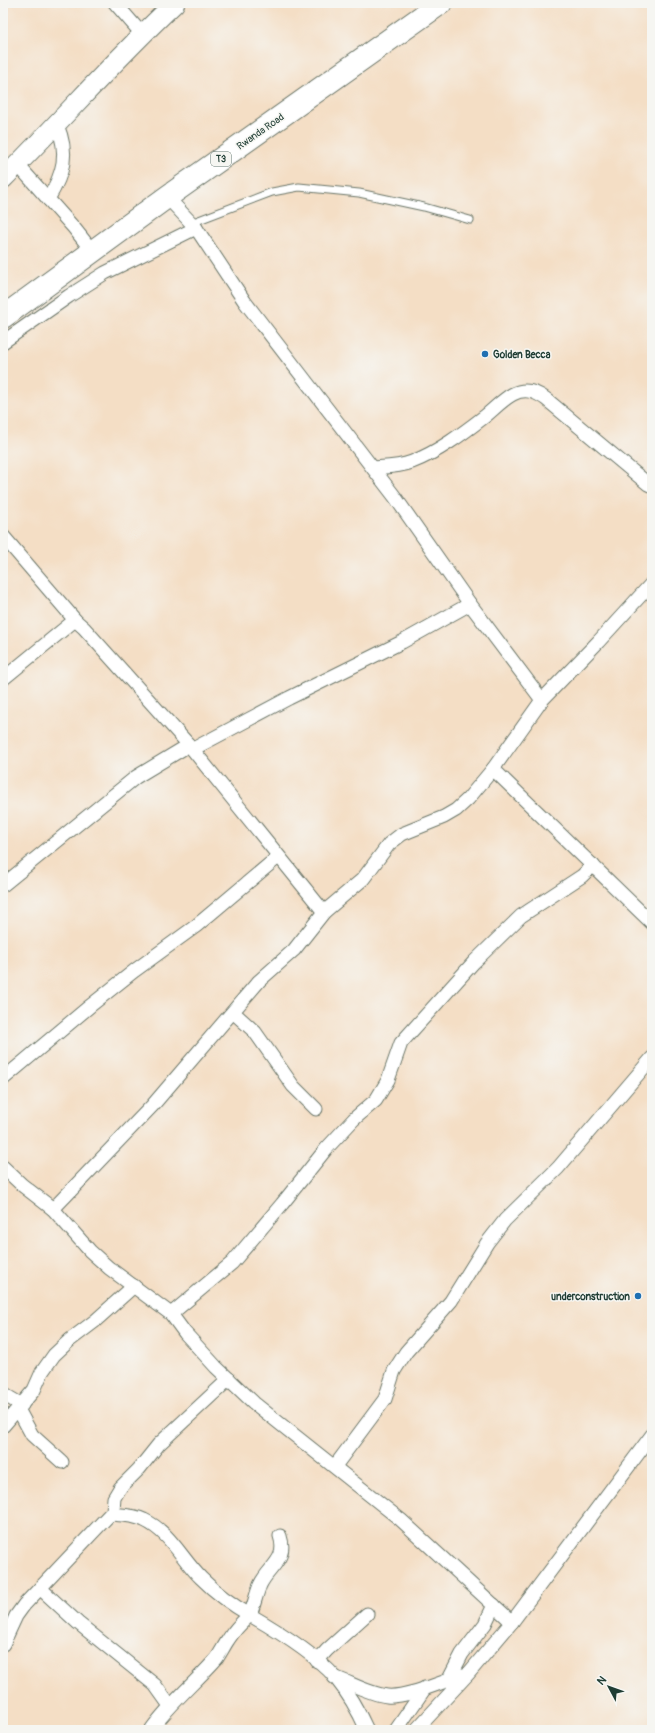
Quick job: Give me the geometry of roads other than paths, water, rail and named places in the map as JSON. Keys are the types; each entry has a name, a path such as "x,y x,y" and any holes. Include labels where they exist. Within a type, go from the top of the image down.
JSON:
{"highway":[{"name":"Rwanda Road","path":"3,317 167,197 441,3"}],"street":[{"path":"115,3 142,34"},
{"path":"3,178 57,125 142,34 174,3"},
{"path":"48,199 59,179 64,158 60,133 57,125"},
{"path":"18,164 93,252"},
{"path":"167,197 194,225 244,302 395,497 470,604 542,700"},
{"path":"3,342 105,273 194,225"},
{"path":"373,468 395,466 412,462 468,430 512,394 528,390 538,392 546,398 652,486"},
{"path":"3,536 74,620 84,628 191,747 278,857 324,912"},
{"path":"53,1209 152,1106 259,981 294,950 324,912 363,878 390,844 402,834 444,817 456,810 468,799 493,769 542,700 652,583"},
{"path":"3,885 136,777 191,747 402,642 470,604"},
{"path":"3,679 74,620"},
{"path":"493,769 652,923"},
{"path":"3,1079 134,971 196,926 278,857"},
{"path":"171,1314 232,1263 354,1118 376,1100 388,1080 401,1043 474,962 521,916 582,876 593,865"},
{"path":"233,1012 255,1032 293,1086 316,1109"},
{"path":"335,1466 385,1399 394,1371 406,1352 451,1301 487,1243 505,1220 558,1168 652,1058"},
{"path":"3,1167 22,1185 53,1209 90,1251 171,1314 185,1333 254,1403 401,1520 512,1622"},
{"path":"3,1426 34,1390 42,1372 54,1355 134,1286"},
{"path":"3,1644 16,1616 24,1605 111,1514 114,1508 114,1498 120,1488 139,1469 159,1444 229,1379"},
{"path":"3,1394 20,1407 32,1435 62,1462"},
{"path":"416,1730 468,1674 512,1622 652,1435"},
{"path":"111,1514 137,1517 154,1526 170,1539 201,1579 238,1608 274,1628 317,1661 334,1677 348,1696 368,1730"},
{"path":"151,1730 170,1706 218,1656 237,1628 250,1614 261,1584 278,1560 282,1551 280,1536"},
{"path":"40,1588 74,1620 155,1685 170,1706"},
{"path":"449,1679 462,1654 485,1624 494,1605"},
{"path":"317,1661 366,1614"},
{"path":"334,1677 374,1693 386,1696 397,1696 468,1674"},
{"path":"396,1730 425,1688"}],"lane":[{"path":"194,225 272,192 299,187 359,193 424,207 470,220"}],"place":[{"name":"Golden Becca","path":"485,354"},
{"name":"underconstruction","path":"638,1296"}]}
